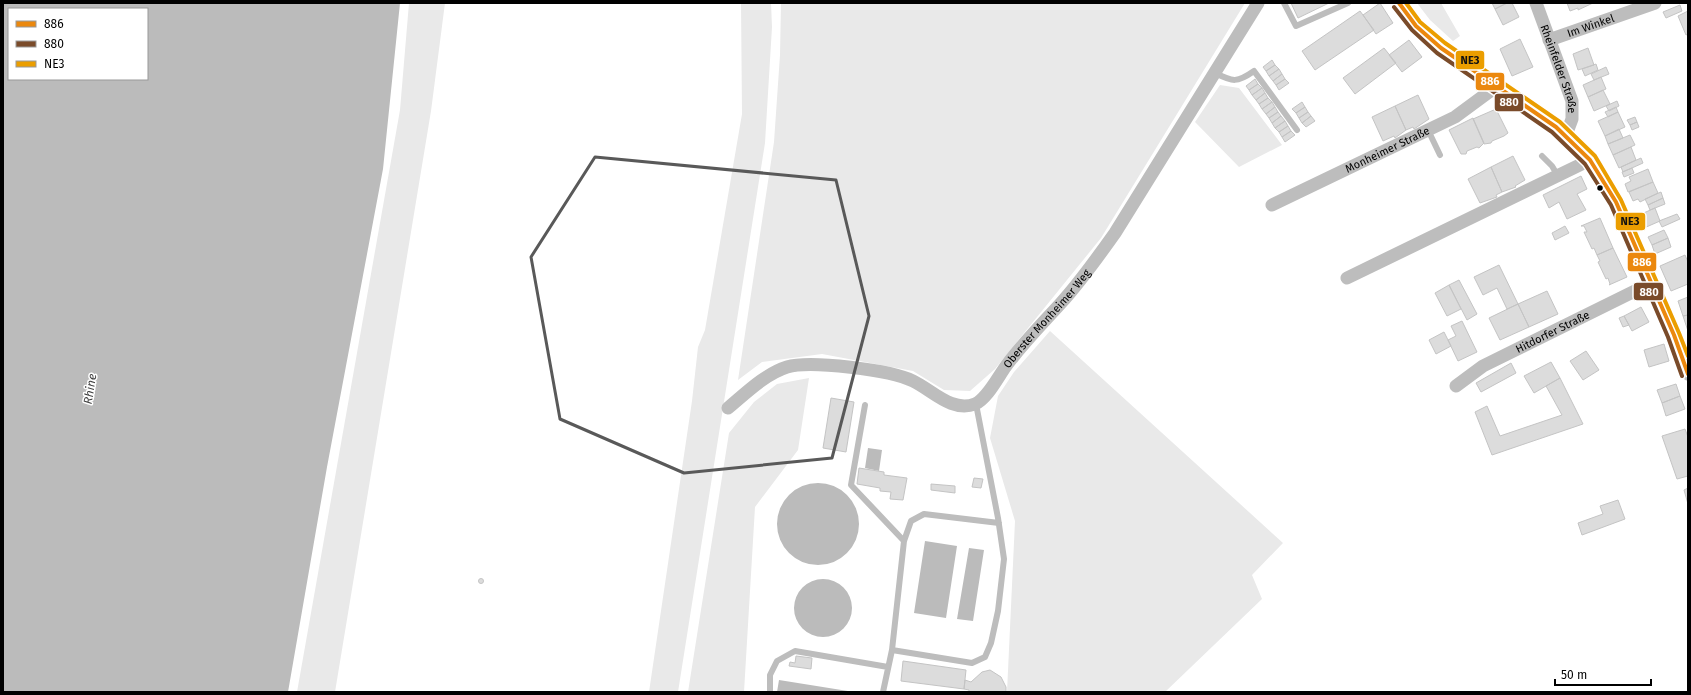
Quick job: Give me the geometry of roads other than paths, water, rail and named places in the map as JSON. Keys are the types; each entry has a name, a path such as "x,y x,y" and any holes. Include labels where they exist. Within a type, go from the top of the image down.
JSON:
{"street":[{"name":"Oberster Monheimer Weg","path":"976,404 989,392 1032,332 1061,303 1091,267 1115,233 1258,3"},
{"name":"Rheinfelder Straße","path":"1399,3 1416,26 1441,48 1566,135 1590,160 1616,202 1688,374"},
{"name":"Rheinfelder Straße","path":"1536,3 1572,101 1572,119 1566,135"},
{"name":"Im Winkel","path":"1549,40 1655,3"},
{"name":"Monheimer Straße","path":"1272,205 1455,117 1497,86"},
{"path":"1347,278 1590,160"},
{"name":"Hitdorfer Straße","path":"1456,386 1483,366 1651,283"},
{"path":"728,408 762,380 788,367 816,365 889,373 912,381 948,403 963,406 976,404"}],"lane":[{"path":"1284,3 1296,26 1348,3"},
{"path":"1215,73 1230,80 1236,81 1254,71 1297,130"},
{"path":"1428,130 1440,155"},
{"path":"1542,156 1552,166 1558,176"},
{"path":"892,650 972,663 985,657 991,643 998,610 1004,559 999,523 976,404"},
{"path":"865,405 851,485 904,541"},
{"path":"883,692 892,650 904,541 911,521 924,514 999,523"},
{"path":"770,692 770,675 778,661 795,651 888,667"}],"water":[{"name":"Rhine","path":"3,3 400,3 383,169 327,467 288,692 3,692"},
{"path":"868,448 882,450 879,471 865,468"},
{"path":"818,483 834,486 847,495 856,508 859,524 856,540 847,553 834,562 818,565 802,562 789,553 780,540 777,524 780,508 789,495 802,486"},
{"path":"925,541 957,546 946,618 914,613"},
{"path":"969,548 984,550 973,621 957,619"},
{"path":"823,579 834,581 847,592 850,597 852,608 850,619 839,632 834,635 823,637 812,635 799,624 796,619 794,608 796,597 807,584 812,581"},
{"path":"779,680 854,692 777,692"}]}
